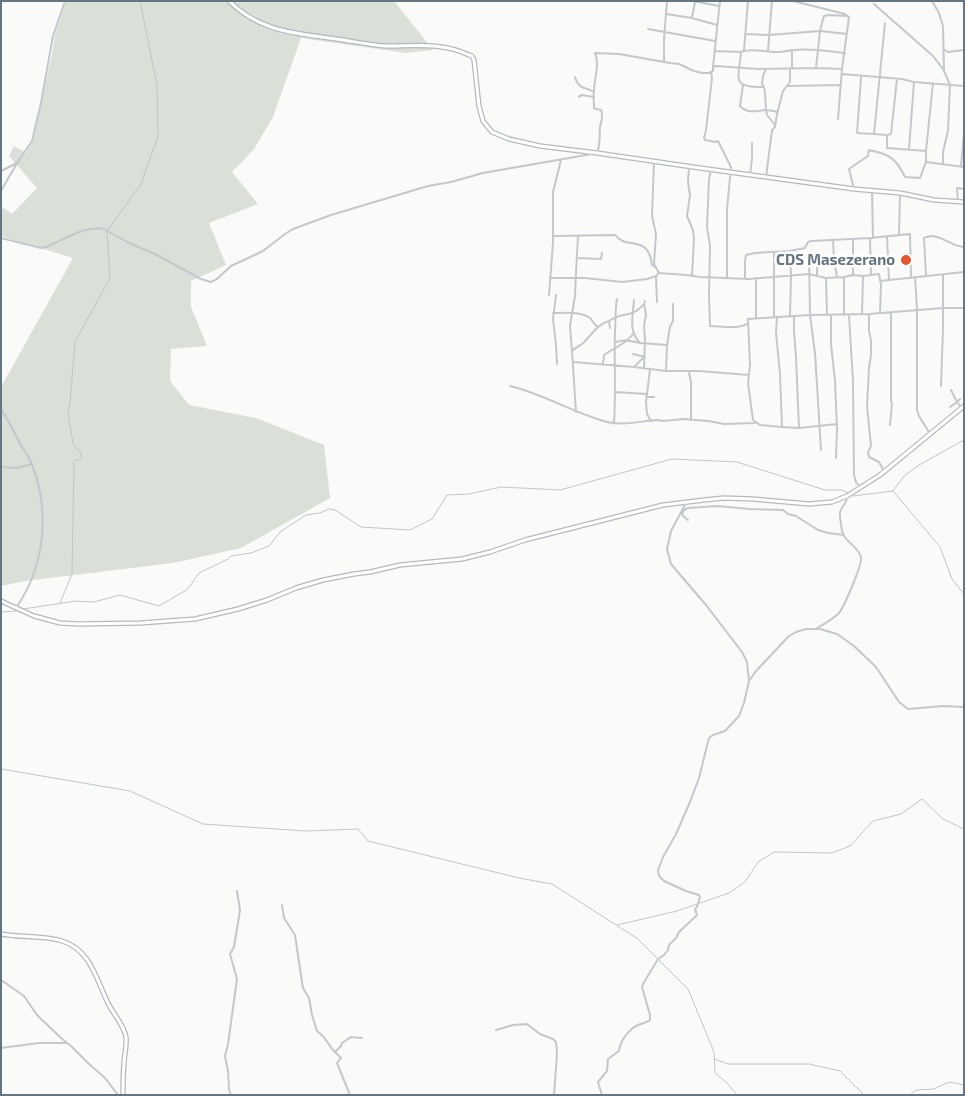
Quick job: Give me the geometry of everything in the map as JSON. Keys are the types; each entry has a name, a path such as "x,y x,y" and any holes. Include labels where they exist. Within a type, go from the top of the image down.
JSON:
{"main road":[{"path":"229,1 240,11 255,20 290,33 383,46 433,46 460,50 472,56 474,60 479,106 484,121 492,132 509,139 711,170 854,189 900,193 934,200 964,202"},
{"path":"1,601 41,619 60,623 141,623 195,620 238,609 324,580 400,565 462,559 525,540 642,510 686,502 736,498 817,504 832,502 847,496 884,471 963,407"},
{"path":"1,934 62,941 83,954 93,968 124,1032 126,1047 123,1095"}],"street":[{"path":"1,191 32,141 53,36 65,1"},
{"path":"664,62 663,46 668,1"},
{"path":"692,18 694,1 719,6"},
{"path":"720,1 713,71 711,72 708,121 704,138 705,140 718,141 731,167 727,209 727,278"},
{"path":"748,1 738,80 743,85 764,87"},
{"path":"768,52 772,1"},
{"path":"793,1 848,16"},
{"path":"932,1 939,13 943,26 944,70"},
{"path":"874,4 933,56 944,70 950,85 948,132 943,152 943,164"},
{"path":"666,14 692,18 717,25"},
{"path":"816,68 823,18 826,16 848,16"},
{"path":"838,120 848,16"},
{"path":"874,134 884,23"},
{"path":"648,29 715,42"},
{"path":"745,34 769,35 820,32 847,34"},
{"path":"943,49 948,52 964,50"},
{"path":"715,51 764,50 768,52 784,52 818,50 845,53"},
{"path":"766,177 771,133 783,91 790,82 793,50"},
{"path":"1,238 43,248 85,230 100,228 163,258 201,279 211,282 231,266 263,251 284,234 331,215 428,186 483,173 598,153 603,112 594,108 597,69 595,53 619,54 679,64 698,72 711,72"},
{"path":"713,67 842,69"},
{"path":"766,68 762,84 764,87 766,110 767,115 775,124"},
{"path":"842,74 964,86"},
{"path":"575,76 580,86 594,92"},
{"path":"861,76 857,133 891,134 897,79"},
{"path":"909,150 914,82"},
{"path":"854,189 849,169 868,156 869,150 890,156 900,166 905,177 920,178 926,162 933,83"},
{"path":"743,85 740,106 745,110 750,112 766,110 778,112"},
{"path":"788,86 841,85"},
{"path":"579,97 581,95 594,97"},
{"path":"926,162 962,167 964,133"},
{"path":"886,135 887,148 926,151"},
{"path":"750,175 752,143"},
{"path":"549,295 553,236 553,192 561,160"},
{"path":"654,161 652,216 656,234 654,256 657,274 657,302"},
{"path":"1,171 17,163"},
{"path":"688,166 690,195 687,216 693,230 694,239 692,276"},
{"path":"711,170 707,227 710,246 710,326 744,326 748,323"},
{"path":"958,202 957,188 964,189"},
{"path":"871,275 872,190"},
{"path":"898,235 900,193"},
{"path":"745,278 746,255 804,248 811,241 910,234 911,278"},
{"path":"553,236 614,235 620,240 643,246 650,254 652,265 655,267"},
{"path":"576,412 570,326 575,296 578,236"},
{"path":"887,236 889,280"},
{"path":"926,276 924,238 937,237 957,246 964,246"},
{"path":"853,239 853,275"},
{"path":"833,240 836,277"},
{"path":"790,251 792,276 790,317"},
{"path":"774,252 775,317 782,427"},
{"path":"577,258 601,259 602,253"},
{"path":"809,253 810,315 815,353 821,450"},
{"path":"817,263 817,276"},
{"path":"880,281 964,272"},
{"path":"550,278 585,278 622,282 647,279 657,274 710,278 756,278 809,274 826,278 879,274 880,313"},
{"path":"941,386 944,275"},
{"path":"862,314 863,276"},
{"path":"844,277 844,315"},
{"path":"915,277 917,310 917,410 930,434"},
{"path":"756,278 756,318"},
{"path":"826,278 827,315"},
{"path":"556,295 553,319 557,364"},
{"path":"614,423 617,299"},
{"path":"634,300 631,325 633,334 640,343"},
{"path":"572,351 606,321 610,321 622,314 633,314 645,303 644,369"},
{"path":"666,371 667,345 673,321 673,304"},
{"path":"755,423 752,416 748,383 750,365 748,319 964,308"},
{"path":"553,313 582,314 589,318 598,328"},
{"path":"890,425 892,404 891,313"},
{"path":"849,314 854,475 860,487"},
{"path":"869,314 871,355 867,406 870,446 868,452 869,457 879,462 884,471"},
{"path":"831,315 831,344 837,424 836,458"},
{"path":"794,317 799,428"},
{"path":"610,321 610,328"},
{"path":"604,365 604,355 615,350 633,334"},
{"path":"615,343 619,340 667,345"},
{"path":"634,354 645,357"},
{"path":"634,367 645,357"},
{"path":"573,362 666,371 750,375"},
{"path":"650,369 647,414 651,421"},
{"path":"689,371 691,420"},
{"path":"510,386 529,391 576,412 614,423 691,420 724,424 755,423 799,428 837,424"},
{"path":"951,390 963,407"},
{"path":"615,392 654,397"},
{"path":"950,407 960,399"},
{"path":"1,409 32,464 38,481 43,518 39,556 30,583 16,608"},
{"path":"1,467 17,468 32,464"},
{"path":"749,681 789,636 800,631 817,628 830,621 840,612 861,561 861,555 844,535 840,512 848,499 847,496"},
{"path":"602,1095 598,1082 607,1071 608,1059 619,1051 621,1042 632,1029 650,1020 642,986 658,959 668,950 679,932 697,915 695,909 697,908 699,895 686,892 664,881 659,876 658,870 690,802 700,776 709,738 725,731 739,716 749,681 745,657 706,605 671,564 667,549 671,530 686,502"},
{"path":"688,520 682,514 688,508 717,506 783,510 818,530 844,535"},
{"path":"817,628 837,634 861,652 876,668 899,702 908,709 943,706 964,707"},
{"path":"231,1095 225,1056 237,980 230,954 234,946 240,910 238,891"},
{"path":"282,905 284,918 295,936 302,982 309,998 316,1028 318,1033 323,1036 340,1058 337,1062 350,1095"},
{"path":"1,980 24,996 37,1015 105,1078 118,1095"},
{"path":"1,986 4,982"},
{"path":"496,1030 513,1025 527,1024 540,1034 556,1042 554,1095"},
{"path":"333,1050 337,1050 342,1043 351,1037 362,1038"},
{"path":"1,1048 39,1043 68,1044"}],"shaded area":[{"path":"66,1 394,1 433,50 406,53 301,38 273,117 254,149 232,172 258,204 209,223 226,265 191,281 191,307 207,346 171,349 170,381 189,405 256,418 324,445 330,498 241,548 173,563 25,581 1,586 1,387 73,258 1,236 1,206 12,214 37,188 9,156 14,146 26,153 34,138 55,35"}],"waterway":[{"path":"60,603 72,574 73,463 82,457 80,451 73,444 68,413 75,342 110,278 107,231 141,184 158,136 157,85 140,1"},
{"path":"893,491 904,476 919,465 964,440"},
{"path":"23,609 76,601 94,602 120,595 159,606 188,589 199,573 231,556 251,553 269,546 280,532 306,515 320,513 329,509 335,510 361,527 410,530 432,519 447,495 469,494 501,487 560,490 672,459 737,462 825,490 842,490 849,494"},
{"path":"853,496 893,491 940,547 952,579 964,594"},
{"path":"1,612 16,611"},
{"path":"1,769 130,791 203,824 306,831 358,829 368,841 519,878 552,884 638,939 688,989 714,1052 715,1073 737,1095"},
{"path":"617,925 677,911 729,893 745,882 758,862 774,852 832,853 850,846 873,821 901,814 922,799 943,819 964,829"},
{"path":"714,1059 728,1064 809,1064 840,1071 864,1095"},
{"path":"910,1095 916,1090 934,1089 949,1082 964,1085"}],"place":[{"name":"CDS Masezerano","path":"906,260"}]}
